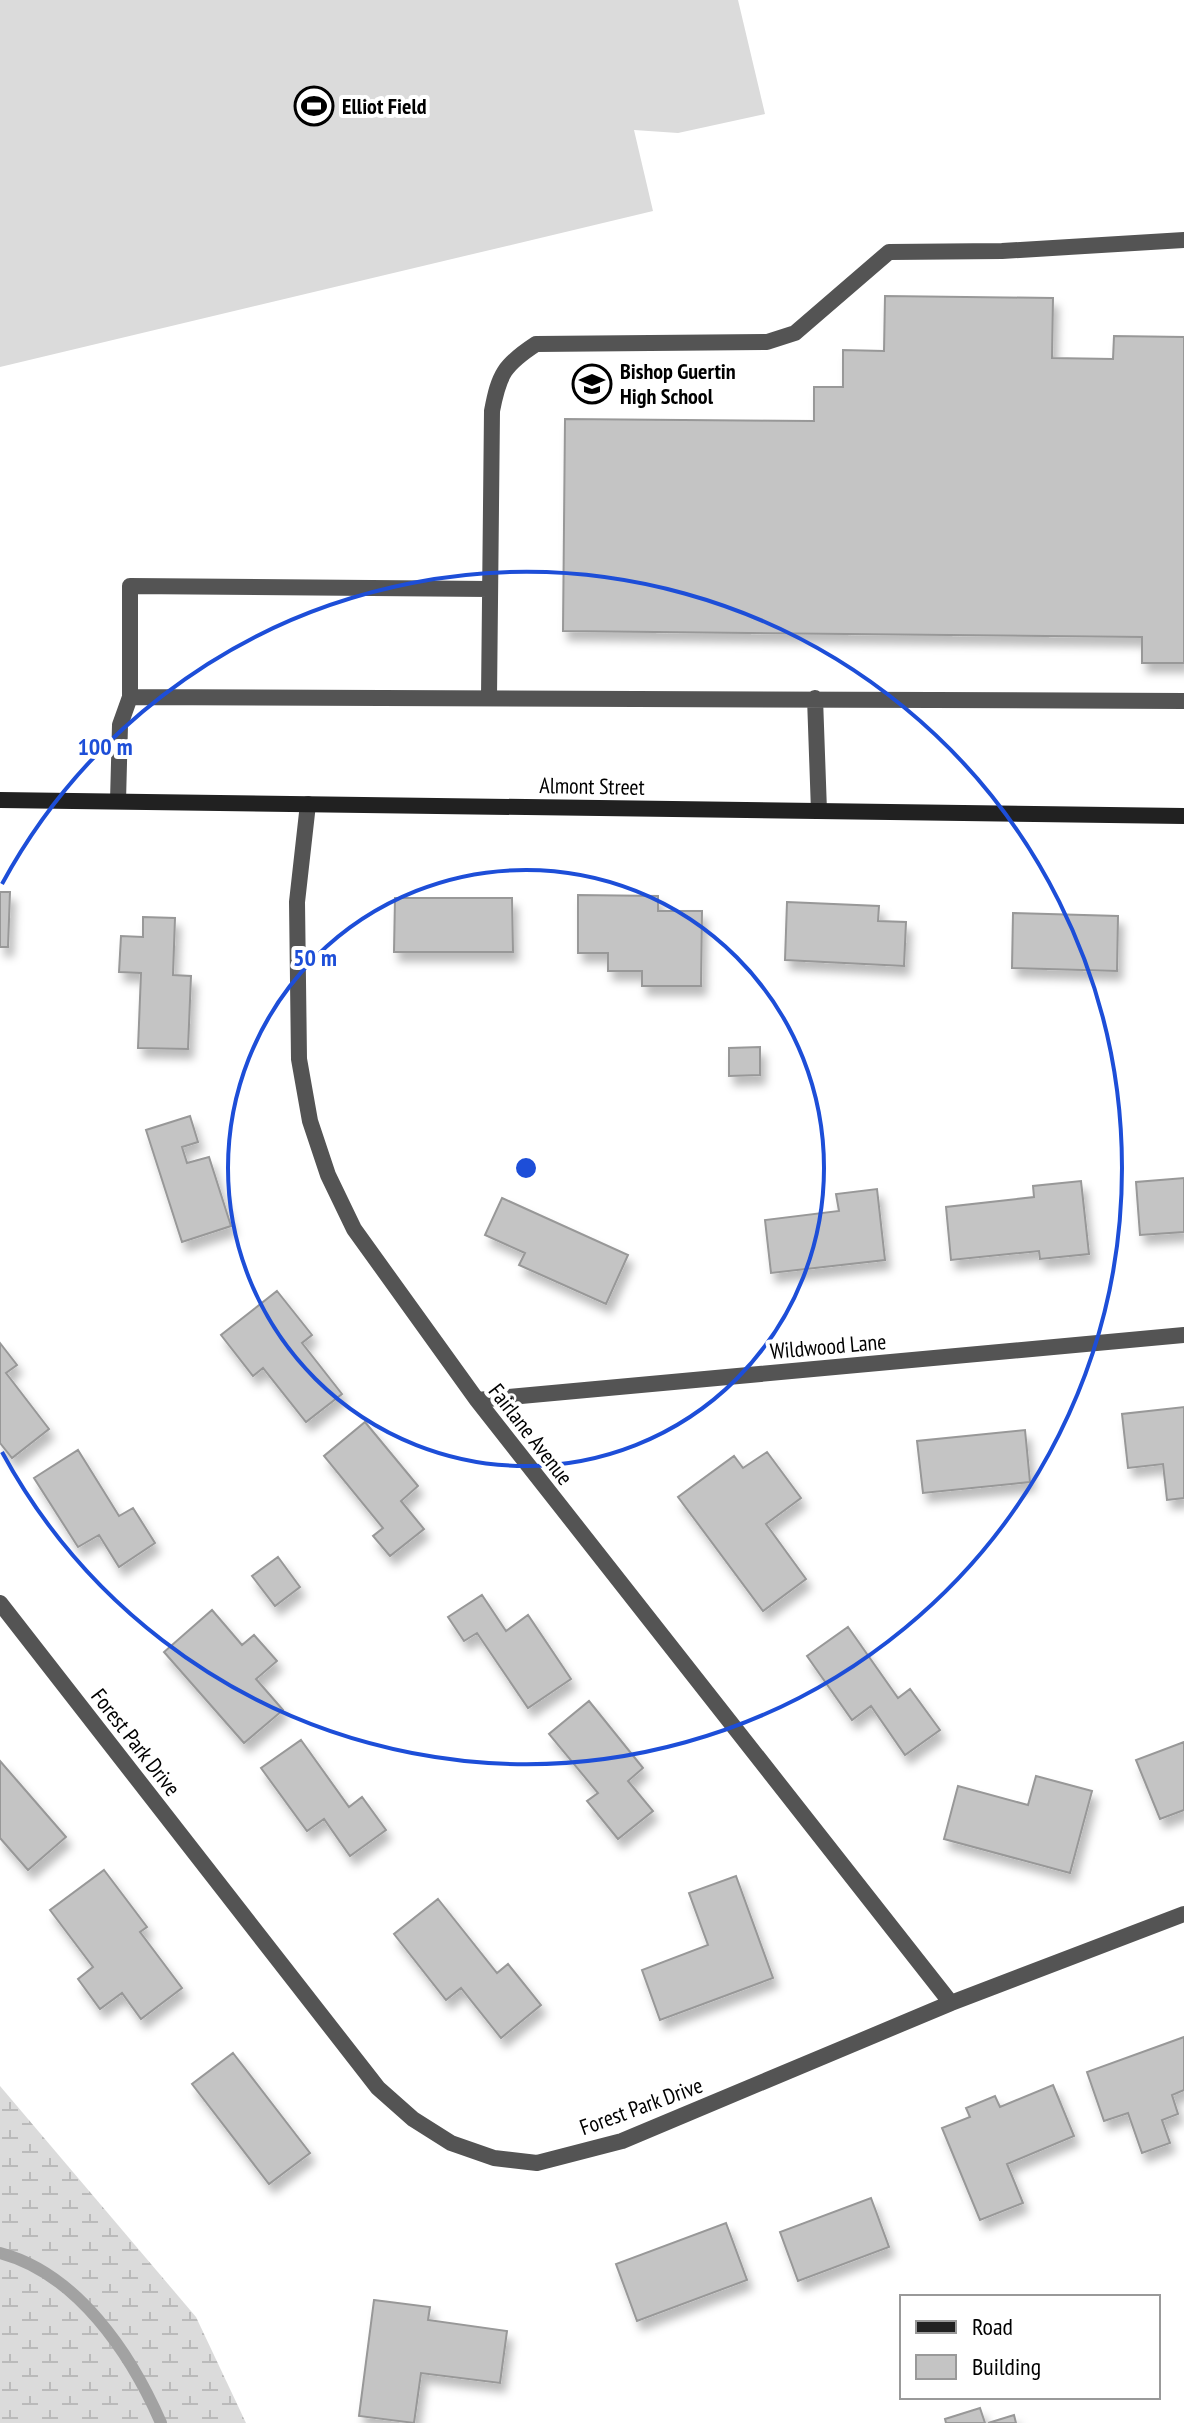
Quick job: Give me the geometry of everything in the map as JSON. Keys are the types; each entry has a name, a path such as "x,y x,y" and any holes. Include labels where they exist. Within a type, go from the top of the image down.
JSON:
{"street":[{"path":"489,697 492,411 498,379 512,360 536,344 767,342 795,333 889,252 1017,250 1184,240"},
{"path":"118,801 120,725 130,697 130,586 489,589"},
{"path":"130,697 1184,701"},
{"path":"815,698 819,811"},
{"name":"Almont Street","path":"0,800 1184,816"},
{"name":"Fairlane Avenue","path":"308,804 298,934 299,1059 310,1121 328,1175 354,1229 378,1269 477,1400 951,2003"},
{"name":"Wildwood Lane","path":"477,1400 1184,1335"},
{"name":"Forest Park Drive","path":"0,1603 378,2088 413,2119 451,2143 494,2158 537,2163 622,2141 951,2003 1184,1914"}],"green space":[{"name":"Elliot Field","path":"0,0 738,0 765,114 678,133 634,130 653,211 0,367"},
{"path":"0,2086 196,2317 246,2423 0,2423"}],"building":[{"path":"885,296 1053,298 1052,358 1113,359 1114,336 1184,337 1184,663 1142,663 1142,637 563,631 565,419 814,421 814,387 843,387 843,350 884,351"},
{"path":"0,892 10,892 8,947 0,947"},
{"path":"578,895 658,896 658,911 702,911 701,986 642,986 642,971 608,971 608,953 578,953"},
{"path":"395,898 512,898 513,952 394,952"},
{"path":"787,902 879,906 878,921 906,922 904,966 785,960"},
{"path":"1013,913 1118,916 1117,971 1012,968"},
{"path":"143,917 175,918 173,975 191,976 188,1049 138,1048 141,973 119,972 121,936 143,937"},
{"path":"760,1047 760,1075 729,1076 729,1048"},
{"path":"190,1116 198,1142 182,1147 187,1163 209,1157 231,1226 182,1242 146,1130"},
{"path":"1184,1178 1184,1232 1140,1235 1136,1182"},
{"path":"1081,1181 1089,1254 1040,1259 1039,1251 951,1260 946,1207 1034,1197 1033,1186"},
{"path":"877,1189 885,1260 771,1273 765,1220 839,1211 836,1194"},
{"path":"502,1198 628,1255 606,1304 519,1265 525,1253 485,1235"},
{"path":"277,1291 312,1335 302,1343 342,1394 306,1422 263,1368 253,1376 221,1335"},
{"path":"0,1343 17,1365 6,1373 49,1429 12,1458 0,1443"},
{"path":"1184,1407 1184,1498 1167,1500 1163,1464 1128,1468 1122,1414"},
{"path":"365,1422 418,1486 401,1501 424,1529 390,1556 373,1536 383,1528 324,1456"},
{"path":"1025,1430 1030,1482 923,1493 917,1441"},
{"path":"78,1450 119,1516 133,1508 155,1543 119,1567 99,1535 78,1547 34,1478"},
{"path":"767,1452 801,1498 766,1524 806,1579 763,1611 678,1497 734,1456 743,1468"},
{"path":"278,1557 300,1587 275,1606 252,1576"},
{"path":"482,1595 506,1631 528,1615 571,1679 528,1708 477,1633 464,1641 448,1617"},
{"path":"212,1610 242,1645 254,1635 277,1661 256,1679 283,1710 244,1743 164,1652"},
{"path":"848,1627 898,1698 910,1689 940,1730 905,1755 871,1706 852,1720 807,1656"},
{"path":"589,1701 643,1768 628,1781 653,1811 618,1839 587,1801 598,1793 549,1734"},
{"path":"301,1740 349,1807 362,1797 386,1830 350,1856 324,1819 307,1831 261,1768"},
{"path":"1184,1742 1184,1810 1160,1819 1136,1760"},
{"path":"0,1761 66,1837 28,1870 0,1838"},
{"path":"1036,1776 1092,1791 1070,1873 944,1839 958,1786 1028,1805"},
{"path":"104,1870 147,1927 140,1932 182,1988 141,2019 122,1993 100,2009 78,1979 93,1967 50,1910"},
{"path":"736,1876 773,1978 660,2020 642,1970 708,1945 689,1893"},
{"path":"438,1899 497,1973 508,1964 541,2005 501,2038 461,1988 446,2000 394,1934"},
{"path":"1184,2037 1184,2090 1172,2095 1178,2114 1162,2120 1170,2143 1142,2153 1128,2113 1104,2121 1087,2072"},
{"path":"233,2053 310,2153 269,2184 192,2084"},
{"path":"1053,2085 1074,2136 1007,2164 1023,2203 980,2220 942,2128 970,2117 966,2108 995,2096 1000,2107"},
{"path":"871,2198 889,2247 798,2281 780,2232"},
{"path":"726,2223 747,2280 637,2321 616,2264"},
{"path":"374,2300 430,2307 428,2320 507,2331 500,2383 421,2373 414,2423 359,2416"},
{"path":"980,2408 985,2423 946,2423 945,2419"},
{"path":"1014,2415 1016,2423 988,2423"}],"waterway":[{"path":"0,2253 28,2263 77,2297 117,2344 161,2423"}],"place":[{"name":"Elliot Field","path":"314,106"},
{"name":"Bishop Guertin High School","path":"592,384"}]}
